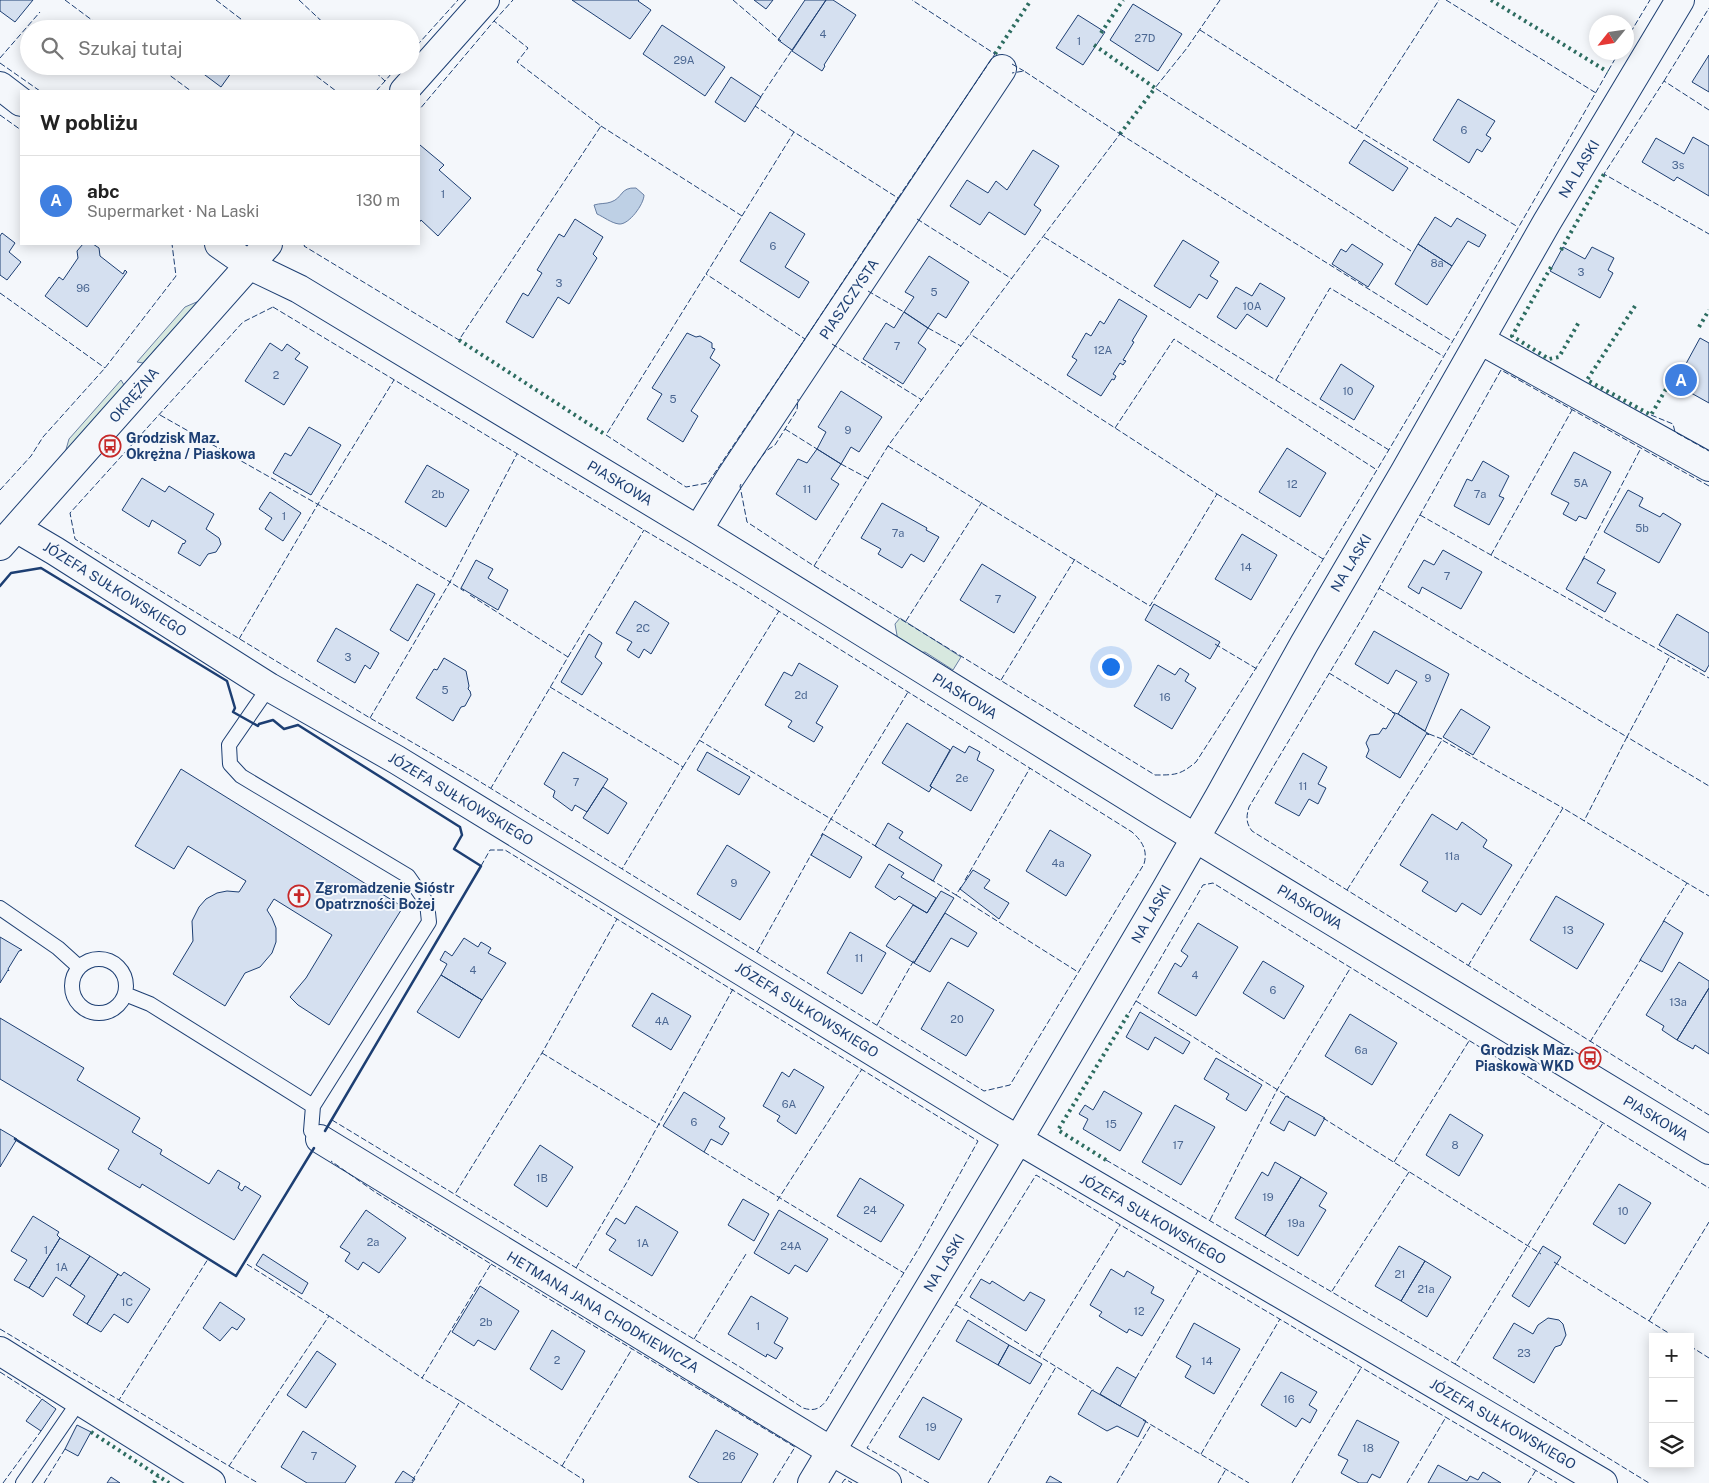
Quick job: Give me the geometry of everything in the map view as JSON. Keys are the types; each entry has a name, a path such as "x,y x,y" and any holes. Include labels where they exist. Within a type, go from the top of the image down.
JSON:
{"street":[{"path":"420,73 485,0"},
{"name":"NA LASKI","path":"812,1483 1018,1140 1196,837 1304,644 1547,222 1680,0"},
{"name":"PIASZCZYSTA","path":"698,530 730,478 1002,69"},
{"path":"405,90 418,75"},
{"path":"0,86 20,101"},
{"name":"PIASKOWA","path":"220,245 249,265 298,289 698,530 1709,1150"},
{"name":"OKRĘŻNA","path":"8,537 267,245"},
{"path":"1480,340 1709,467"},
{"name":"JÓZEFA SUŁKOWSKIEGO","path":"8,537 55,551 269,687 397,760 1018,1140 1603,1483"},
{"name":"HETMANA JANA CHODKIEWICZA","path":"320,1139 886,1483"},
{"path":"0,1351 211,1483"}],"lane":[{"path":"269,687 230,745 230,764 241,776 408,876 427,903 429,922 313,1106 311,1132 320,1139"},
{"path":"0,908 58,948 79,967"},
{"path":"95,958 113,962 120,968 126,985 125,994 121,1002 114,1009 98,1014 88,1012 81,1007 75,1000 71,983 79,967 86,961 95,958"},
{"path":"125,994 150,1004 313,1106"},
{"path":"23,1483 80,1400"}],"shaded area":[{"path":"199,301 143,363 137,362 185,307"},
{"path":"121,380 124,385 65,453 69,439"},
{"path":"900,618 961,657 953,670 925,652 918,653 898,641 895,624"}],"water":[{"path":"636,188 644,195 642,203 627,221 619,224 597,214 594,205 611,202 627,189"}],"building":[{"path":"0,0 33,0 15,22 0,11"},
{"path":"572,0 639,0 651,10 630,39"},
{"path":"754,0 773,0 766,9"},
{"path":"805,0 826,0 792,50 778,40"},
{"path":"826,0 833,0 856,15 822,71 792,51"},
{"path":"1133,4 1182,34 1158,71 1110,40"},
{"path":"1078,15 1105,32 1083,65 1056,48"},
{"path":"662,25 725,67 705,96 643,54"},
{"path":"1709,55 1709,92 1692,82"},
{"path":"205,75 230,75 221,87"},
{"path":"731,77 761,97 745,122 715,102"},
{"path":"1458,99 1495,121 1486,135 1491,138 1482,152 1477,149 1469,163 1433,140"},
{"path":"1693,137 1709,146 1709,196 1677,177 1674,181 1642,162 1656,138 1684,154"},
{"path":"1364,140 1408,168 1393,191 1349,163"},
{"path":"420,145 444,165 439,170 471,198 438,236 421,220 420,222"},
{"path":"1033,150 1059,166 1034,205 1041,210 1025,235 989,212 980,225 950,206 967,180 988,193 996,181 1007,190"},
{"path":"770,212 805,234 785,267 809,282 799,298 740,261"},
{"path":"1435,217 1451,227 1457,218 1486,235 1479,247 1468,241 1452,266 1418,244"},
{"path":"575,219 603,237 593,254 597,258 569,304 558,297 533,338 506,322 523,293 528,296 542,273 537,270 559,234 564,237"},
{"path":"2,233 15,243 9,252 21,262 7,280 0,275 0,236"},
{"path":"1183,240 1219,262 1210,276 1218,281 1207,299 1199,294 1190,308 1154,286"},
{"path":"1352,244 1383,264 1368,287 1332,264 1341,249 1346,252"},
{"path":"1418,244 1452,266 1427,305 1395,284"},
{"path":"82,245 94,245 99,248 100,256 123,274 125,270 127,272 87,327 45,296 59,277 63,280 78,258 77,251"},
{"path":"1563,247 1585,259 1592,247 1614,258 1608,270 1613,273 1600,298 1550,271"},
{"path":"929,256 969,282 946,318 938,313 928,328 904,312 914,297 905,292"},
{"path":"1260,283 1285,298 1267,327 1247,314 1236,329 1217,317 1236,287 1252,296"},
{"path":"1119,299 1147,316 1123,360 1126,361 1123,365 1120,363 1113,374 1116,376 1114,380 1112,379 1101,396 1067,375 1077,360 1072,357 1086,333 1091,336 1100,321 1104,324"},
{"path":"904,312 928,328 918,343 926,349 903,384 863,359 886,323 894,328"},
{"path":"687,333 696,337 700,336 712,343 712,348 715,349 710,358 720,365 691,411 698,416 683,442 647,419 662,394 652,388"},
{"path":"1700,338 1709,343 1709,403 1675,384"},
{"path":"270,343 282,351 287,344 300,353 295,359 308,367 284,405 245,381"},
{"path":"1341,364 1374,386 1354,420 1320,399"},
{"path":"841,391 882,417 859,452 851,447 841,464 817,449 826,432 818,427"},
{"path":"309,427 341,445 311,495 273,473 285,453 291,456"},
{"path":"1287,448 1326,473 1300,517 1259,492"},
{"path":"817,449 841,464 831,479 839,484 816,520 776,494 798,459 807,463"},
{"path":"1574,452 1611,472 1586,519 1579,516 1576,521 1563,514 1569,503 1551,494"},
{"path":"1483,461 1509,476 1499,496 1504,498 1489,525 1454,506 1467,479 1472,481"},
{"path":"427,465 469,490 446,527 405,502"},
{"path":"142,478 165,492 169,486 214,514 206,529 219,538 221,544 216,552 208,554 200,566 178,553 186,541 152,520 149,527 122,510"},
{"path":"1628,490 1643,498 1639,506 1660,517 1663,513 1681,524 1659,563 1604,532"},
{"path":"270,492 301,513 283,541 265,529 272,518 259,509"},
{"path":"882,503 927,528 926,530 939,537 924,562 911,554 902,568 878,554 881,549 861,538"},
{"path":"1242,534 1277,555 1251,600 1215,579"},
{"path":"1443,550 1482,572 1461,609 1422,587 1419,594 1408,587 1424,560 1434,565"},
{"path":"1584,558 1605,570 1597,583 1616,593 1605,612 1566,589"},
{"path":"476,560 493,569 488,578 508,590 498,610 461,588"},
{"path":"982,564 1036,597 1014,633 960,600"},
{"path":"417,584 435,594 408,641 390,630"},
{"path":"635,601 669,623 651,654 644,649 639,658 627,650 632,642 616,633"},
{"path":"1154,604 1220,642 1210,659 1145,620"},
{"path":"1677,614 1709,633 1709,665 1705,672 1659,645"},
{"path":"336,628 379,653 370,669 365,665 355,683 317,661"},
{"path":"1374,631 1449,674 1425,731 1398,714 1417,682 1396,670 1388,684 1355,664"},
{"path":"589,634 602,643 595,657 602,663 582,695 561,682"},
{"path":"444,658 466,671 468,689 471,695 453,721 416,698 434,669 437,670"},
{"path":"799,663 838,686 816,723 823,727 814,742 788,727 792,721 765,705 784,672 792,676"},
{"path":"1158,665 1175,675 1180,668 1189,674 1185,681 1196,688 1172,729 1134,706"},
{"path":"1461,709 1490,727 1473,755 1443,737"},
{"path":"1392,712 1429,734 1427,733 1400,778 1366,757 1369,750 1366,743 1370,735 1379,734 1383,728 1386,729 1395,714"},
{"path":"907,723 950,750 930,786 932,787 929,792 882,763"},
{"path":"953,746 965,753 969,746 980,752 977,760 994,770 971,811 930,786"},
{"path":"563,752 608,779 587,812 575,805 572,811 553,797 555,791 544,784"},
{"path":"707,752 750,777 739,795 697,770"},
{"path":"1303,753 1327,767 1318,784 1326,788 1318,804 1309,799 1299,816 1275,803"},
{"name":"Zgromadzenie Sióstr Opatrzności Bożej","path":"181,769 403,907 329,1025 298,1005 290,997 306,978 332,935 274,899 267,910 276,928 276,942 272,953 260,967 245,973 225,1006 173,974 193,941 192,921 199,907 206,899 217,893 227,891 239,892 246,881 188,846 174,869 135,846"},
{"path":"603,787 627,803 608,834 583,818"},
{"path":"1432,814 1457,830 1462,822 1487,840 1483,847 1512,865 1481,915 1462,903 1456,912 1422,891 1428,882 1400,865"},
{"path":"888,823 903,832 899,838 942,865 933,881 875,846"},
{"path":"1050,830 1091,855 1066,896 1026,871"},
{"path":"823,834 862,857 850,878 811,855"},
{"path":"727,845 770,872 740,920 697,894"},
{"path":"889,864 904,873 901,877 936,898 927,913 899,896 895,900 875,887"},
{"path":"973,870 990,880 984,888 1009,903 999,919 960,889"},
{"path":"941,891 954,898 914,963 886,946 913,905 927,913"},
{"path":"1556,896 1604,924 1577,969 1530,940"},
{"path":"945,913 977,933 968,947 951,938 930,972 914,963"},
{"path":"1664,921 1683,933 1662,972 1640,960"},
{"path":"1198,923 1238,947 1196,1016 1158,993 1175,963 1181,967 1188,956 1181,951"},
{"path":"850,932 886,953 862,994 827,973"},
{"path":"0,937 22,950 19,951 8,969 9,971 0,983"},
{"path":"464,938 478,947 481,942 491,948 488,953 506,963 482,1000 441,975 447,964 440,960 445,951 452,956"},
{"path":"1263,961 1304,986 1284,1019 1243,993"},
{"path":"1679,962 1709,981 1709,988 1677,1040 1662,1030 1664,1026 1646,1015"},
{"path":"441,975 482,1000 459,1038 417,1012"},
{"path":"948,982 994,1010 966,1056 921,1029"},
{"path":"1709,988 1709,1054 1695,1045 1693,1049 1677,1040"},
{"path":"652,993 691,1016 671,1050 632,1026"},
{"path":"1140,1012 1190,1042 1183,1054 1155,1037 1148,1050 1126,1037"},
{"path":"1350,1014 1397,1043 1372,1085 1325,1056"},
{"path":"0,1018 84,1068 77,1080 140,1118 132,1132 162,1150 160,1154 209,1184 218,1170 240,1183 238,1188 242,1191 245,1186 261,1196 234,1240 142,1184 140,1188 108,1169 119,1150 0,1079"},
{"path":"1216,1058 1262,1085 1246,1111 1226,1099 1229,1094 1204,1079"},
{"path":"794,1069 824,1087 796,1134 777,1121 780,1116 763,1106 782,1072 789,1077"},
{"path":"1104,1091 1142,1113 1120,1151 1083,1129 1088,1119 1079,1114 1085,1105 1093,1110"},
{"path":"684,1092 725,1118 719,1127 729,1133 722,1145 711,1139 704,1152 663,1126"},
{"path":"1286,1096 1325,1118 1315,1136 1289,1121 1284,1131 1270,1123"},
{"path":"1175,1105 1215,1127 1181,1185 1142,1162"},
{"path":"1450,1114 1483,1135 1459,1176 1426,1155"},
{"path":"0,1129 17,1139 0,1167"},
{"path":"540,1145 573,1167 547,1207 514,1185"},
{"path":"1275,1162 1301,1177 1265,1236 1235,1218 1262,1172 1268,1176"},
{"path":"1301,1177 1327,1193 1319,1206 1326,1210 1298,1256 1265,1236"},
{"path":"860,1178 904,1205 881,1242 837,1216"},
{"path":"1619,1184 1651,1203 1625,1244 1593,1224"},
{"path":"743,1199 769,1214 754,1241 728,1225"},
{"path":"636,1206 678,1232 652,1276 609,1250 616,1240 606,1234 616,1218 625,1224"},
{"path":"366,1210 406,1238 379,1273 363,1262 358,1270 345,1261 350,1253 340,1247"},
{"path":"779,1210 828,1239 807,1272 795,1265 789,1274 754,1253"},
{"path":"33,1216 59,1232 57,1235 60,1238 29,1288 14,1280 27,1260 11,1251"},
{"path":"60,1238 90,1256 70,1286 56,1277 43,1297 29,1288"},
{"path":"1399,1246 1425,1261 1401,1301 1375,1286"},
{"path":"1543,1246 1561,1257 1529,1307 1512,1296"},
{"path":"263,1254 308,1283 302,1294 256,1265"},
{"path":"90,1256 118,1274 87,1324 73,1315 85,1296 70,1286"},
{"path":"1425,1261 1451,1277 1427,1317 1401,1301"},
{"path":"1111,1269 1124,1277 1127,1271 1154,1287 1151,1293 1164,1300 1142,1336 1129,1329 1127,1333 1099,1316 1102,1312 1090,1305"},
{"path":"124,1272 150,1289 128,1323 114,1314 101,1332 87,1324 118,1274 121,1276"},
{"path":"981,1279 990,1284 992,1281 1024,1301 1030,1292 1045,1300 1026,1331 970,1297"},
{"path":"480,1286 519,1311 495,1350 478,1340 474,1346 452,1332"},
{"path":"751,1296 788,1318 774,1343 783,1348 776,1359 767,1354 766,1357 728,1334"},
{"path":"220,1302 245,1319 237,1330 232,1327 220,1341 203,1328"},
{"path":"1548,1318 1559,1320 1563,1324 1566,1335 1561,1345 1555,1347 1534,1383 1493,1358 1514,1323 1533,1334 1538,1325"},
{"path":"968,1320 1009,1345 998,1365 956,1341"},
{"path":"1194,1323 1240,1349 1214,1394 1185,1377 1191,1366 1176,1357"},
{"path":"552,1330 585,1351 562,1390 530,1369"},
{"path":"1009,1345 1042,1364 1030,1384 998,1365"},
{"path":"317,1351 336,1364 306,1408 287,1395"},
{"path":"1117,1367 1136,1378 1120,1406 1100,1394"},
{"path":"1281,1372 1317,1392 1309,1405 1317,1410 1310,1423 1302,1418 1296,1427 1261,1405"},
{"path":"1092,1390 1146,1421 1138,1437 1117,1426 1107,1431 1078,1414"},
{"path":"923,1397 962,1419 939,1460 899,1437"},
{"path":"42,1399 56,1409 41,1431 26,1421"},
{"path":"1357,1420 1399,1442 1380,1478 1372,1474 1367,1483 1359,1483 1341,1473 1348,1460 1338,1455"},
{"path":"77,1425 91,1432 78,1456 65,1449"},
{"path":"716,1430 758,1454 741,1483 699,1483 689,1477"},
{"path":"303,1431 356,1466 345,1483 307,1483 281,1467"},
{"path":"1438,1465 1467,1481 1470,1476 1478,1480 1483,1472 1501,1483 1428,1483"},
{"path":"403,1471 415,1479 412,1483 395,1483"},
{"path":"1050,1476 1062,1483 1046,1483"},
{"path":"111,1477 120,1483 107,1483"}],"hedge":[{"path":"995,54 1031,0"},
{"path":"1101,33 1123,0"},
{"path":"1491,0 1608,72"},
{"path":"1094,45 1155,88 1120,134"},
{"path":"1561,250 1604,174"},
{"path":"1551,267 1512,336 1549,359 1559,357 1579,322"},
{"path":"1635,306 1587,380 1651,415 1670,382"},
{"path":"1699,327 1709,310"},
{"path":"459,340 606,435"},
{"path":"1106,1160 1058,1130 1129,1013"},
{"path":"91,1432 169,1483"},
{"path":"154,1483 158,1476"}],"fence":[{"path":"65,0 92,20"},
{"path":"216,0 242,20"},
{"path":"299,0 320,20"},
{"path":"420,42 458,0"},
{"path":"494,21 513,0"},
{"path":"733,0 781,41"},
{"path":"898,198 995,54 912,0"},
{"path":"1220,0 1187,48 1155,88 1411,251"},
{"path":"1356,129 1439,0"},
{"path":"1446,0 1596,93"},
{"path":"1634,27 1650,0"},
{"path":"1664,81 1709,8"},
{"path":"33,20 40,12"},
{"path":"304,245 459,340 601,126 517,62 528,48 494,21 420,109"},
{"path":"1200,30 1356,129 1518,227"},
{"path":"0,58 20,35"},
{"path":"760,98 792,50 790,49"},
{"path":"741,484 747,522 814,566 1155,775 1182,772 1196,762 1360,499 1614,60"},
{"path":"0,63 39,90"},
{"path":"1012,64 1024,71"},
{"path":"814,566 888,446 1120,134 1024,71 1012,73"},
{"path":"169,75 190,90"},
{"path":"315,75 335,90"},
{"path":"379,75 385,81 390,75"},
{"path":"377,90 385,81"},
{"path":"1709,110 1664,81 1604,174 1709,234"},
{"path":"756,105 794,132"},
{"path":"0,115 20,129"},
{"path":"601,126 742,216 606,435 686,487 708,483 805,339 706,274"},
{"path":"742,216 794,132 898,198 805,339"},
{"path":"1120,134 1452,341"},
{"path":"917,219 1012,279"},
{"path":"1044,237 1389,450"},
{"path":"0,490 31,456 43,437 105,368 176,276 172,245"},
{"path":"1276,380 1330,288 1443,356"},
{"path":"868,291 904,312"},
{"path":"0,293 105,368"},
{"path":"273,307 737,585 1136,835 1145,850 1144,864 1010,1085 984,1091 469,775 370,718 75,539 70,513 243,322 273,307"},
{"path":"928,328 961,346"},
{"path":"888,446 1150,606 1217,494 970,334"},
{"path":"1115,428 1174,339 1377,470"},
{"path":"832,344 922,400"},
{"path":"1709,486 1501,370 1363,617 1249,807 1247,817 1252,831 1709,1115"},
{"path":"239,639 318,504 394,380"},
{"path":"752,470 766,451 775,445 797,410 798,399"},
{"path":"1491,555 1572,410"},
{"path":"160,415 372,535 450,582 517,454"},
{"path":"1651,415 1673,424 1675,432 1709,451"},
{"path":"785,429 817,449"},
{"path":"1582,561 1641,448"},
{"path":"841,464 869,479"},
{"path":"1217,494 1323,559"},
{"path":"906,621 982,502"},
{"path":"1420,515 1670,656 1627,737 1709,786"},
{"path":"568,657 644,530"},
{"path":"1001,680 1075,559"},
{"path":"370,718 450,582 464,591"},
{"path":"1379,588 1627,737 1584,821"},
{"path":"470,595 568,657 491,788"},
{"path":"683,767 779,611"},
{"path":"1215,644 1257,669"},
{"path":"1670,656 1709,678"},
{"path":"1329,673 1393,712"},
{"path":"550,687 683,767 622,869"},
{"path":"877,847 831,819 908,692"},
{"path":"1429,734 1442,739"},
{"path":"699,740 831,819 821,836"},
{"path":"1347,890 1442,740 1563,808"},
{"path":"965,880 1030,768"},
{"path":"1468,966 1563,808 1687,883"},
{"path":"481,866 490,850 505,850 617,919"},
{"path":"757,952 812,853"},
{"path":"930,879 956,895 961,887"},
{"path":"1129,1013 1203,885 1213,883 1709,1188"},
{"path":"1663,922 1687,883 1709,896"},
{"path":"956,895 1078,972"},
{"path":"332,1120 740,1367 803,1408 810,1409 816,1409 826,1401 919,1248 978,1141 617,919 542,1053 455,1194"},
{"path":"1590,1042 1641,959"},
{"path":"877,1025 914,960"},
{"path":"1210,1220 1277,1090 1351,967"},
{"path":"576,1268 627,1182 733,989"},
{"path":"1136,1001 1289,1097"},
{"path":"1394,1162 1469,1041"},
{"path":"542,1053 660,1125"},
{"path":"777,1201 862,1069"},
{"path":"1323,1118 1541,1254"},
{"path":"1106,1160 1455,1364 1603,1123"},
{"path":"704,1152 904,1273"},
{"path":"329,1316 422,1378 491,1264 375,1192 331,1161"},
{"path":"1332,1291 1409,1172"},
{"path":"929,1483 867,1448 1036,1175 1557,1483"},
{"path":"1649,1321 1709,1222"},
{"path":"1039,1357 1120,1225"},
{"path":"694,1339 746,1254"},
{"path":"0,1329 119,1400 208,1259"},
{"path":"1554,1262 1669,1333"},
{"path":"119,1400 229,1466 329,1316 245,1263"},
{"path":"491,1264 795,1447 773,1483"},
{"path":"1136,1378 1198,1271"},
{"path":"956,1305 1094,1390"},
{"path":"1201,1454 1280,1319"},
{"path":"562,1466 632,1349"},
{"path":"1694,1349 1709,1358"},
{"path":"1455,1364 1649,1483"},
{"path":"988,1483 1056,1367"},
{"path":"1292,1483 1361,1368"},
{"path":"0,1372 42,1399"},
{"path":"412,1481 460,1401 422,1378"},
{"path":"460,1401 584,1480 583,1483"},
{"path":"1407,1483 1446,1417"},
{"path":"1143,1420 1249,1483"},
{"path":"1117,1483 1151,1425"},
{"path":"3,1483 41,1431"},
{"path":"44,1483 65,1449"},
{"path":"229,1466 258,1483"},
{"path":"1218,1483 1226,1469"},
{"path":"1528,1483 1536,1470"},
{"path":"842,1483 845,1479 852,1483"}],"wall":[{"path":"0,586 11,573 41,568 227,681 235,708 233,712 258,726 273,720 284,729 298,725 460,827 462,835 454,849 481,866 325,1131"},
{"path":"15,1139 236,1276 314,1148"}],"place":[{"name":"abc","path":"1681,380"},
{"name":"Grodzisk Maz. Okrężna / Piaskowa","path":"110,446"},
{"name":"Zgromadzenie Sióstr Opatrzności Bożej","path":"299,896"},
{"name":"Grodzisk Maz. Piaskowa WKD","path":"1590,1058"}]}
